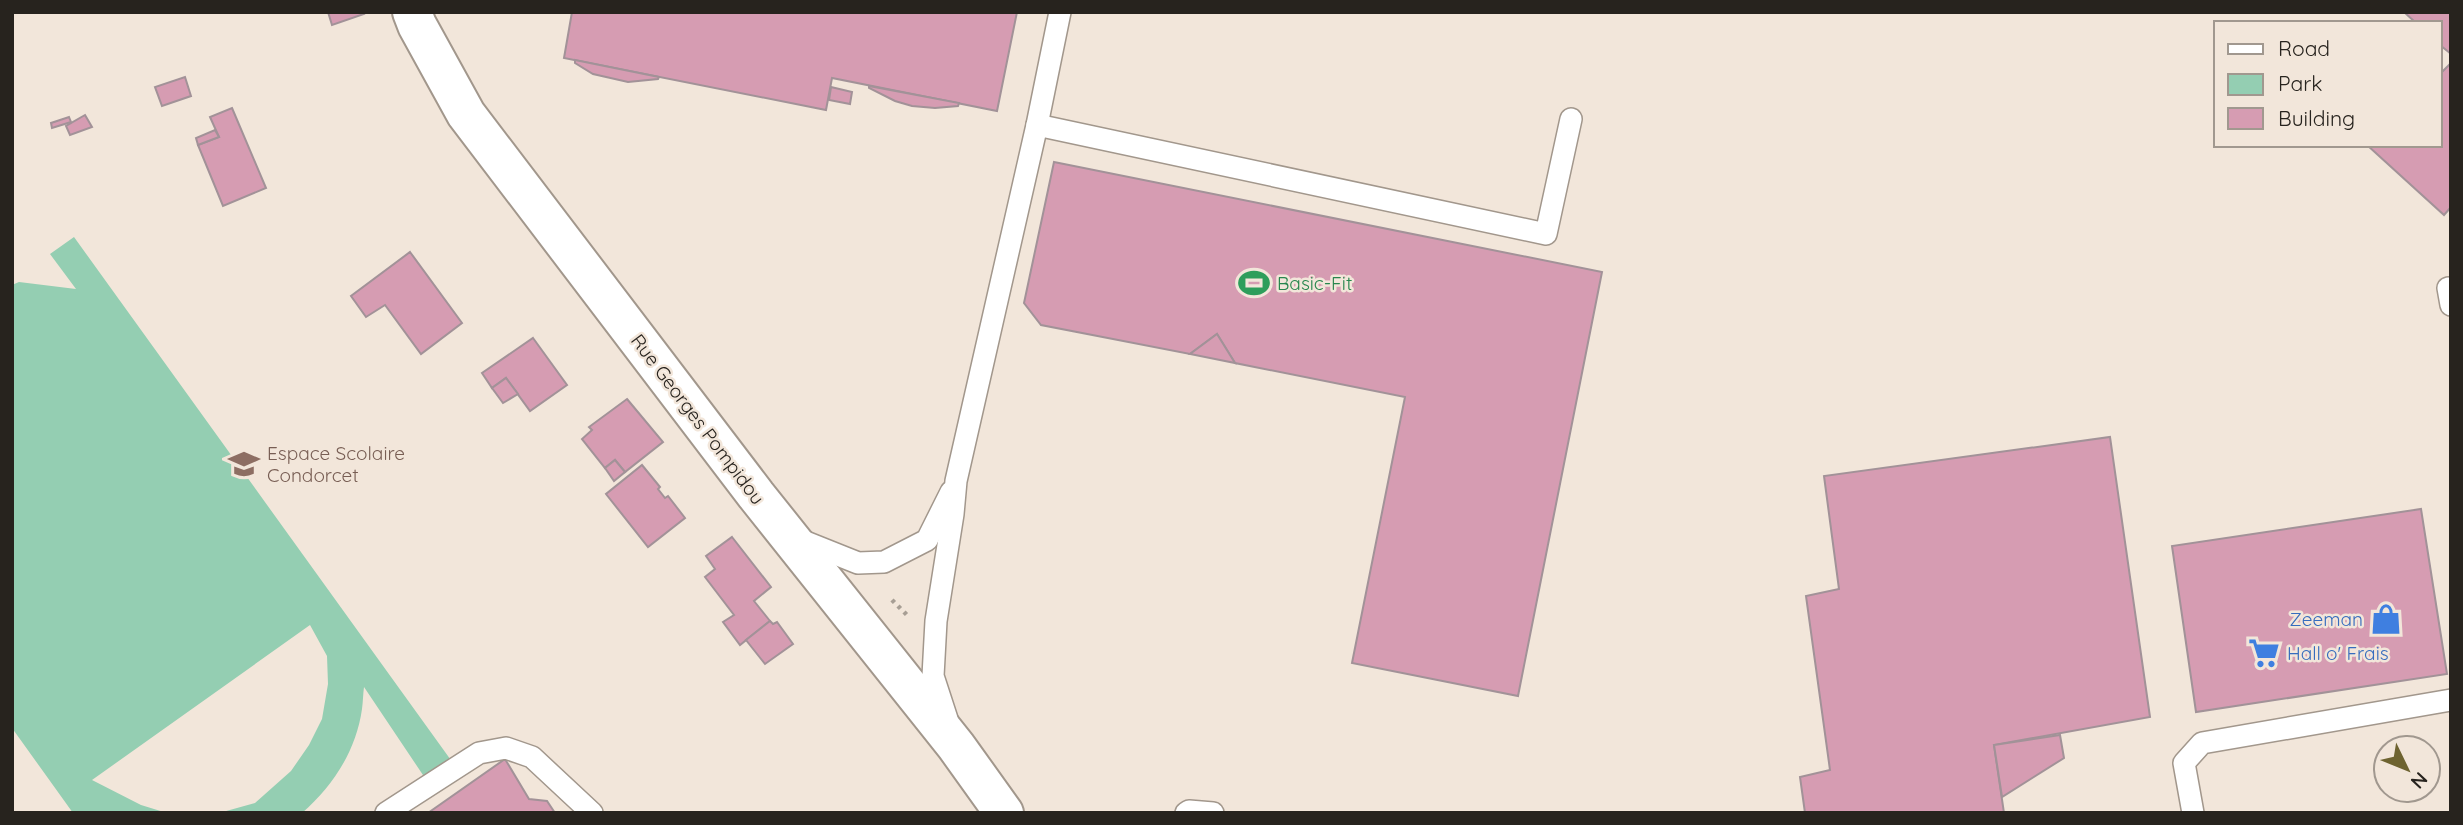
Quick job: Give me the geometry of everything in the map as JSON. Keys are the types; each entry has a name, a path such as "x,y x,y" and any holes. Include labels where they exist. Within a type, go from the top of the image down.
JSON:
{"main road":[{"name":"Rue Georges Pompidou","path":"412,12 416,25 466,114 789,536 956,746 1004,813"}],"lane":[{"path":"956,746 933,676 936,621 956,481 1060,12"},
{"path":"1037,125 1546,234 1571,118"},
{"path":"789,536 858,563 884,562 927,540 956,481"},
{"path":"2193,813 2184,763 2202,743 2451,700"},
{"path":"386,813 479,753 506,748 531,757 592,813"},
{"path":"1186,813 1213,813"}],"green space":[{"path":"74,237 453,763 427,781 364,687 359,724 349,753 324,791 302,813 219,813 255,803 291,771 309,745 322,719 328,684 327,656 310,625 92,780 141,805 167,813 73,813 12,728 12,285 19,282 76,289 50,254"}],"building":[{"path":"328,12 363,12 364,14 332,25"},
{"path":"572,12 1017,12 997,111 832,78 826,110 564,58"},
{"path":"2404,12 2451,12 2451,54 2442,47 2442,21 2414,21"},
{"path":"575,60 659,77 628,82 593,74 575,63"},
{"path":"2451,63 2451,207 2444,215 2369,147 2442,147 2442,72"},
{"path":"185,77 191,96 162,106 155,87"},
{"path":"869,86 959,103 958,106 935,108 912,106 895,101"},
{"path":"831,87 852,92 850,104 829,100"},
{"path":"232,108 266,188 223,206 198,145 219,137 210,117"},
{"path":"85,115 92,127 70,135 66,126"},
{"path":"69,117 71,122 52,128 51,123"},
{"path":"215,130 219,137 198,145 196,138"},
{"path":"1054,162 1602,272 1518,696 1352,663 1405,397 1235,363 1217,334 1190,354 1041,325 1024,303"},
{"path":"410,252 462,323 421,354 385,305 366,317 351,296"},
{"path":"1217,334 1235,363 1190,354"},
{"path":"533,338 567,385 530,411 506,378 492,388 482,373"},
{"path":"506,378 518,394 503,403 492,388"},
{"path":"627,399 663,442 625,472 615,460 605,468 582,439 592,430 589,427"},
{"path":"2110,437 2150,717 1994,745 2004,813 1805,813 1800,777 1830,770 1806,596 1839,589 1824,476"},
{"path":"615,460 625,472 614,481 605,468"},
{"path":"642,465 660,487 658,489 665,498 668,496 685,518 648,547 606,494"},
{"path":"2421,509 2447,674 2196,712 2172,546"},
{"path":"732,537 771,587 754,601 770,621 740,645 723,622 734,615 705,577 715,569 706,556"},
{"path":"770,621 773,624 777,622 793,644 765,664 746,640"},
{"path":"2060,735 2064,758 2002,797 1994,745"},
{"path":"505,759 529,799 547,801 555,813 428,813"}],"place":[{"name":"Basic-Fit","path":"1254,283"},
{"name":"Espace Scolaire Condorcet","path":"244,464"},
{"name":"Zeeman","path":"2386,619"},
{"name":"Hall o' Frais","path":"2264,653"}]}
